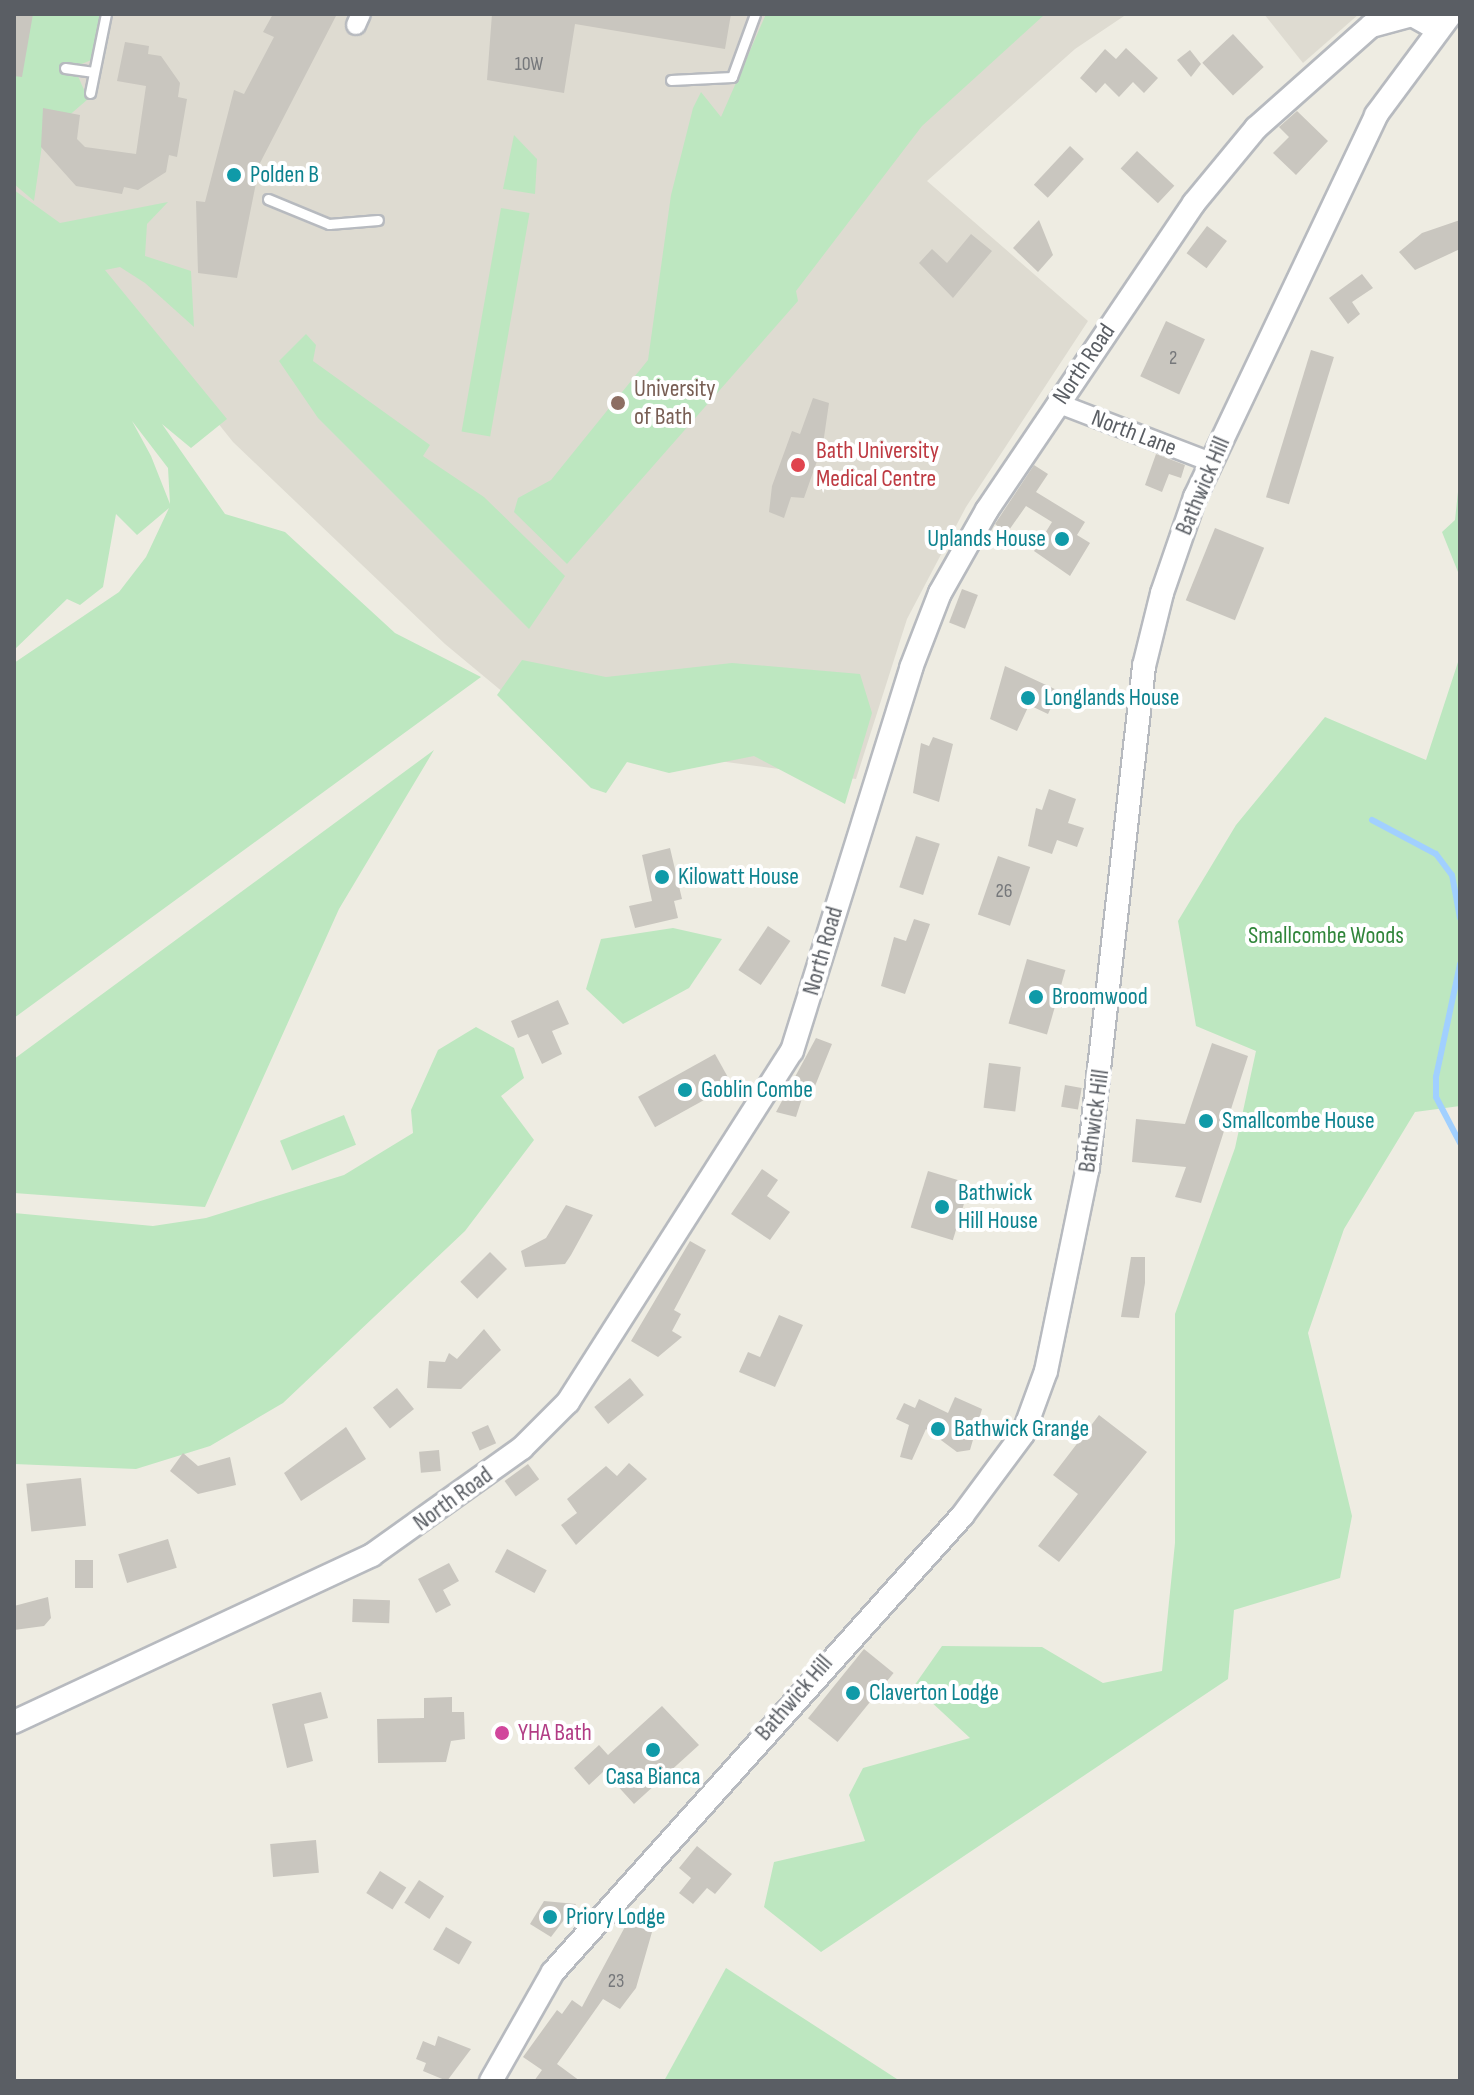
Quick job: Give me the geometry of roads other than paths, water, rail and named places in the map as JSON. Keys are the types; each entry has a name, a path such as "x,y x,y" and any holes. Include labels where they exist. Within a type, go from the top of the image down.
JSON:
{"street":[{"name":"North Road","path":"14,1722 372,1555 522,1448 568,1402 792,1051 940,593 1057,403 1194,203 1256,128 1371,26 1412,15 1444,21"},
{"name":"Bathwick Hill","path":"491,2081 553,1972 962,1516 1023,1434 1046,1371 1088,1167 1144,666 1168,571 1211,462 1376,115 1444,21"},
{"name":"North Lane","path":"1057,403 1211,462"}],"lane":[{"path":"90,93 106,14"},
{"path":"671,80 732,77 755,14"},
{"path":"65,68 94,72"},
{"path":"268,199 329,224 378,220"}],"waterway":[{"path":"1372,820 1436,854 1452,875 1460,918"},
{"path":"1460,964 1436,1077 1436,1097 1460,1143"}],"place":[{"name":"Polden B","path":"234,175"},
{"name":"University of Bath","path":"618,403"},
{"name":"Bath University Medical Centre","path":"798,465"},
{"name":"Uplands House","path":"1062,539"},
{"name":"Longlands House","path":"1028,698"},
{"name":"Kilowatt House","path":"662,877"},
{"name":"Broomwood","path":"1036,997"},
{"name":"Goblin Combe","path":"685,1090"},
{"name":"Smallcombe House","path":"1206,1121"},
{"name":"Bathwick Hill House","path":"942,1207"},
{"name":"Bathwick Grange","path":"938,1429"},
{"name":"Claverton Lodge","path":"853,1693"},
{"name":"YHA Bath","path":"502,1733"},
{"name":"Casa Bianca","path":"653,1750"},
{"name":"Priory Lodge","path":"550,1917"}],"park label":[{"name":"Smallcombe Woods","path":"1326,936"}]}
